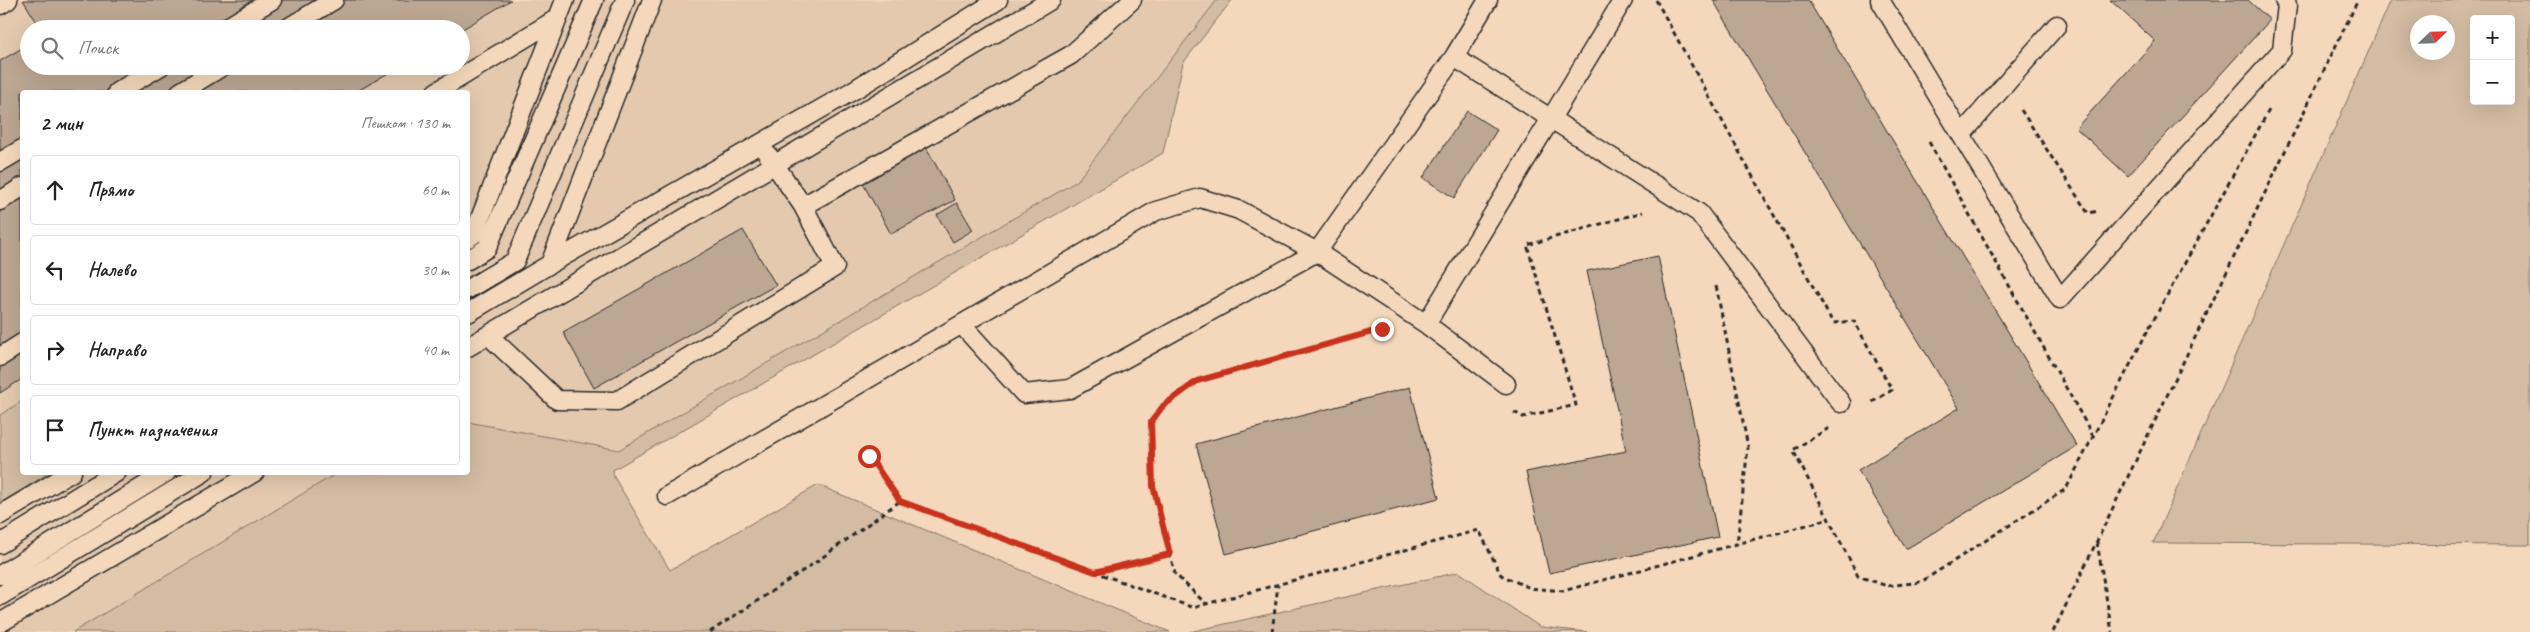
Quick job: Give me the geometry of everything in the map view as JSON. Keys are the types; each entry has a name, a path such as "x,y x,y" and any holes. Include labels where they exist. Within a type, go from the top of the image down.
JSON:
{"lane":[{"path":"0,6 8,0"},
{"path":"239,20 272,0"},
{"path":"301,20 334,0"},
{"path":"470,237 474,234 565,0"},
{"path":"470,259 487,248 594,0"},
{"path":"470,288 515,262 625,0"},
{"path":"550,264 652,0"},
{"path":"470,312 854,90 998,0"},
{"path":"470,346 1050,0"},
{"path":"803,206 1071,55 1132,0"},
{"path":"962,325 1024,394 1070,389 1317,252 1454,57 1488,0"},
{"path":"1426,324 1624,0"},
{"path":"1880,0 2060,299 2282,50 2287,5 2284,0"},
{"path":"470,71 558,18"},
{"path":"1962,134 2057,25"},
{"path":"1454,57 1699,213 1841,403"},
{"path":"120,90 146,75"},
{"path":"183,90 209,75"},
{"path":"439,90 464,75"},
{"path":"488,335 557,400 616,401 835,268 803,206 760,144"},
{"path":"0,162 20,150"},
{"path":"0,201 20,188"},
{"path":"667,496 1156,211 1200,198 1239,210 1317,252 1426,324 1506,384"},
{"path":"0,357 20,344"},
{"path":"0,515 67,475"},
{"path":"0,544 112,475"},
{"path":"0,575 162,475"},
{"path":"0,596 199,475"},
{"path":"0,623 250,475"}],"path":[{"path":"1656,0 1833,322 1854,321 1892,390 1867,405"},
{"path":"2054,632 2358,0"},
{"path":"2016,104 2088,213 2106,210"},
{"path":"1834,425 1793,450 1858,576 1887,586 1921,582 2066,489 2148,330 2270,108"},
{"path":"1927,139 2093,436"},
{"path":"1507,407 1523,417 1576,405 1527,245 1648,210"},
{"path":"1715,281 1748,447 1737,544"},
{"path":"1206,604 1175,574 1153,486 1151,422 1163,406 1197,381 1382,329 1390,334"},
{"path":"869,456 900,501 1194,608 1478,530 1501,575 1530,588 1563,591 1829,520"},
{"path":"710,632 816,562 900,501"},
{"path":"2097,542 2112,632"},
{"path":"1095,572 1170,554"},
{"path":"1272,632 1278,585"}],"shaded area":[{"path":"0,0 1217,0 1077,181 619,450 470,422 470,90 20,90 20,475 334,475 73,632 0,632"},
{"path":"1217,0 1232,0 1183,63 1163,153 613,470 614,477 670,570 818,485 1170,632 73,632 334,475 470,475 470,422 619,450 1077,181"},
{"path":"2391,0 2530,0 2530,545 2153,543"},
{"path":"20,402 20,475 46,475 0,503 0,415"},
{"path":"1459,572 1540,627 1587,632 1189,632"}],"building":[{"path":"23,0 511,0 470,25 470,20 35,20"},
{"path":"1713,0 1808,0 2077,446 1906,549 1858,470 1959,408"},
{"path":"2110,0 2248,0 2270,20 2128,176 2076,128 2155,41"},
{"path":"20,49 20,75 385,75 359,90 20,90 20,380 0,393 0,61"},
{"path":"1467,111 1497,130 1454,198 1423,178"},
{"path":"925,145 955,200 891,234 861,180"},
{"path":"957,203 973,230 953,242 937,215"},
{"path":"743,230 776,285 594,388 563,332"},
{"path":"1658,256 1718,537 1549,573 1526,472 1626,451 1587,271"},
{"path":"1410,387 1439,498 1226,554 1196,444"}],"route":[{"path":"869,456 900,501 1095,572 1170,554 1153,486 1151,422 1163,406 1197,381 1382,329"}]}
